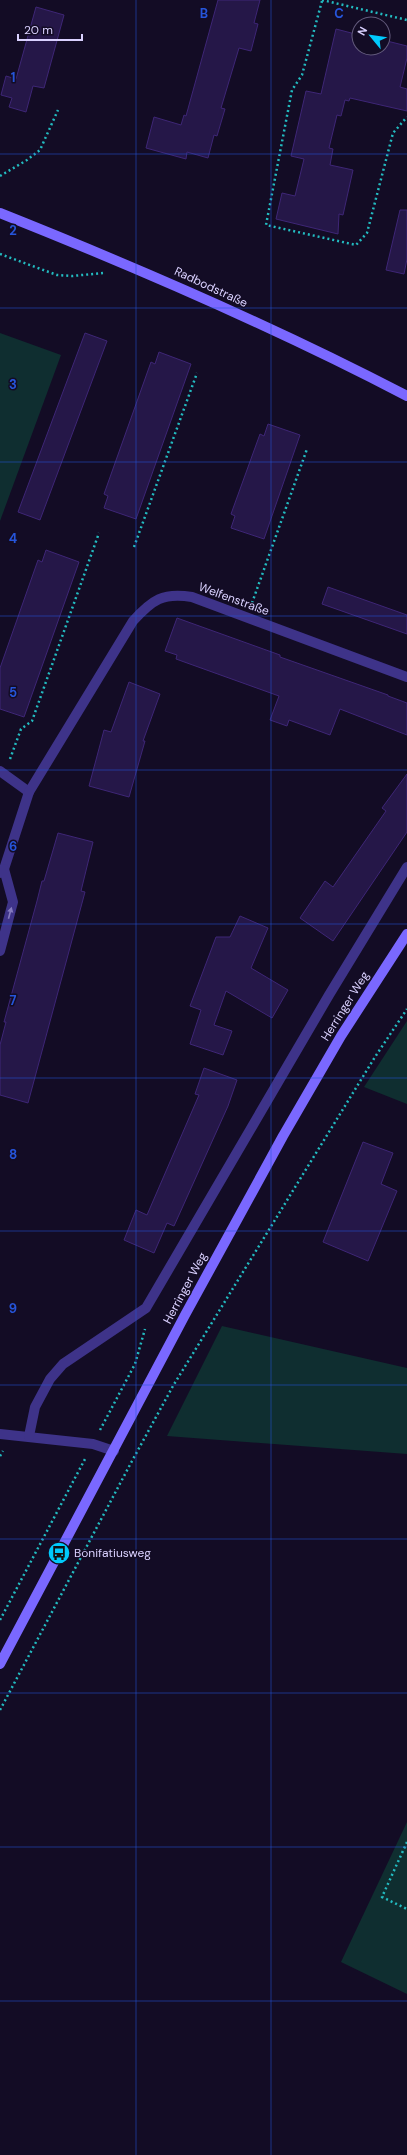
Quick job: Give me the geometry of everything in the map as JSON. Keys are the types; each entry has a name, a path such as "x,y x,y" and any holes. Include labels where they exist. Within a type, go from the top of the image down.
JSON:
{"main road":[{"name":"Radbodstraße","path":"0,213 140,269 349,366 407,396"},
{"name":"Herringer Weg","path":"0,1664 185,1315 287,1129 341,1036 407,934"}],"street":[{"name":"Welfenstraße","path":"2,871 29,792 133,620 146,607 157,599 181,595 192,597 407,677"},
{"path":"2,772 29,792"},
{"name":"Herringer Weg","path":"29,1436 35,1407 50,1378 63,1364 146,1308 329,995 407,867"},
{"path":"0,951 13,902 2,871"},
{"path":"0,1434 93,1444 114,1451"}],"path":[{"path":"407,20 322,0 302,75 292,90 266,225 356,245 368,233 393,133 407,117"},
{"path":"0,176 27,160 40,150 58,110"},
{"path":"0,254 58,275 72,276 110,272"},
{"path":"134,547 197,373"},
{"path":"247,617 307,449"},
{"path":"2,772 20,729 32,721 99,534"},
{"path":"0,1710 125,1473 173,1386 374,1057 407,1009"},
{"path":"0,1620 135,1364 144,1337 146,1308"},
{"path":"407,1842 382,1897 407,1909"}],"green space":[{"path":"0,333 61,355 0,521"},
{"path":"407,1021 407,1104 364,1087"},
{"path":"222,1326 407,1368 407,1454 167,1436"},
{"path":"407,1822 407,1994 341,1962"}],"building":[{"path":"218,0 260,0 254,23 258,24 251,51 239,48 221,108 225,109 217,136 214,135 208,158 187,152 186,159 146,148 154,117 181,125 184,115 186,116"},
{"path":"36,7 64,15 44,88 33,86 26,112 9,107 12,98 1,95 6,76 16,79"},
{"path":"336,29 351,33 351,56 391,56 391,42 407,46 407,58 400,87 407,89 407,111 350,98 349,101 345,100 341,116 337,115 329,148 333,149 330,165 353,170 343,215 339,214 338,234 276,219 282,193 295,196 304,159 291,156 306,91 321,94"},
{"path":"400,210 407,210 407,259 404,274 386,270"},
{"path":"85,333 107,341 40,520 18,512"},
{"path":"159,352 191,364 136,519 104,508 108,496 104,494 151,362 155,364"},
{"path":"268,424 300,435 264,539 231,528 235,516 231,514 260,434 264,436"},
{"path":"46,550 79,562 24,717 0,709 0,668 38,560 42,562"},
{"path":"328,587 407,615 407,634 322,604"},
{"path":"177,618 407,703 407,735 340,709 330,735 289,720 287,726 270,720 279,696 176,659 177,655 165,651"},
{"path":"129,682 160,694 143,741 145,741 129,797 89,786 104,730 111,732"},
{"path":"407,774 407,832 333,941 300,918 325,881 333,887 386,811 382,808"},
{"path":"58,833 93,842 81,891 85,892 28,1103 0,1095 0,1045 6,1022 4,1022 42,881 44,881"},
{"path":"240,916 268,928 251,968 288,990 272,1018 226,991 214,1025 232,1031 223,1055 190,1044 201,1010 190,1006 216,937 230,937"},
{"path":"204,1068 237,1080 228,1106 174,1226 167,1223 154,1253 124,1240 136,1210 147,1215 199,1095 195,1094"},
{"path":"363,1142 393,1153 381,1184 397,1191 368,1261 323,1242"}],"place":[{"name":"Bonifatiusweg","path":"59,1553"}]}
